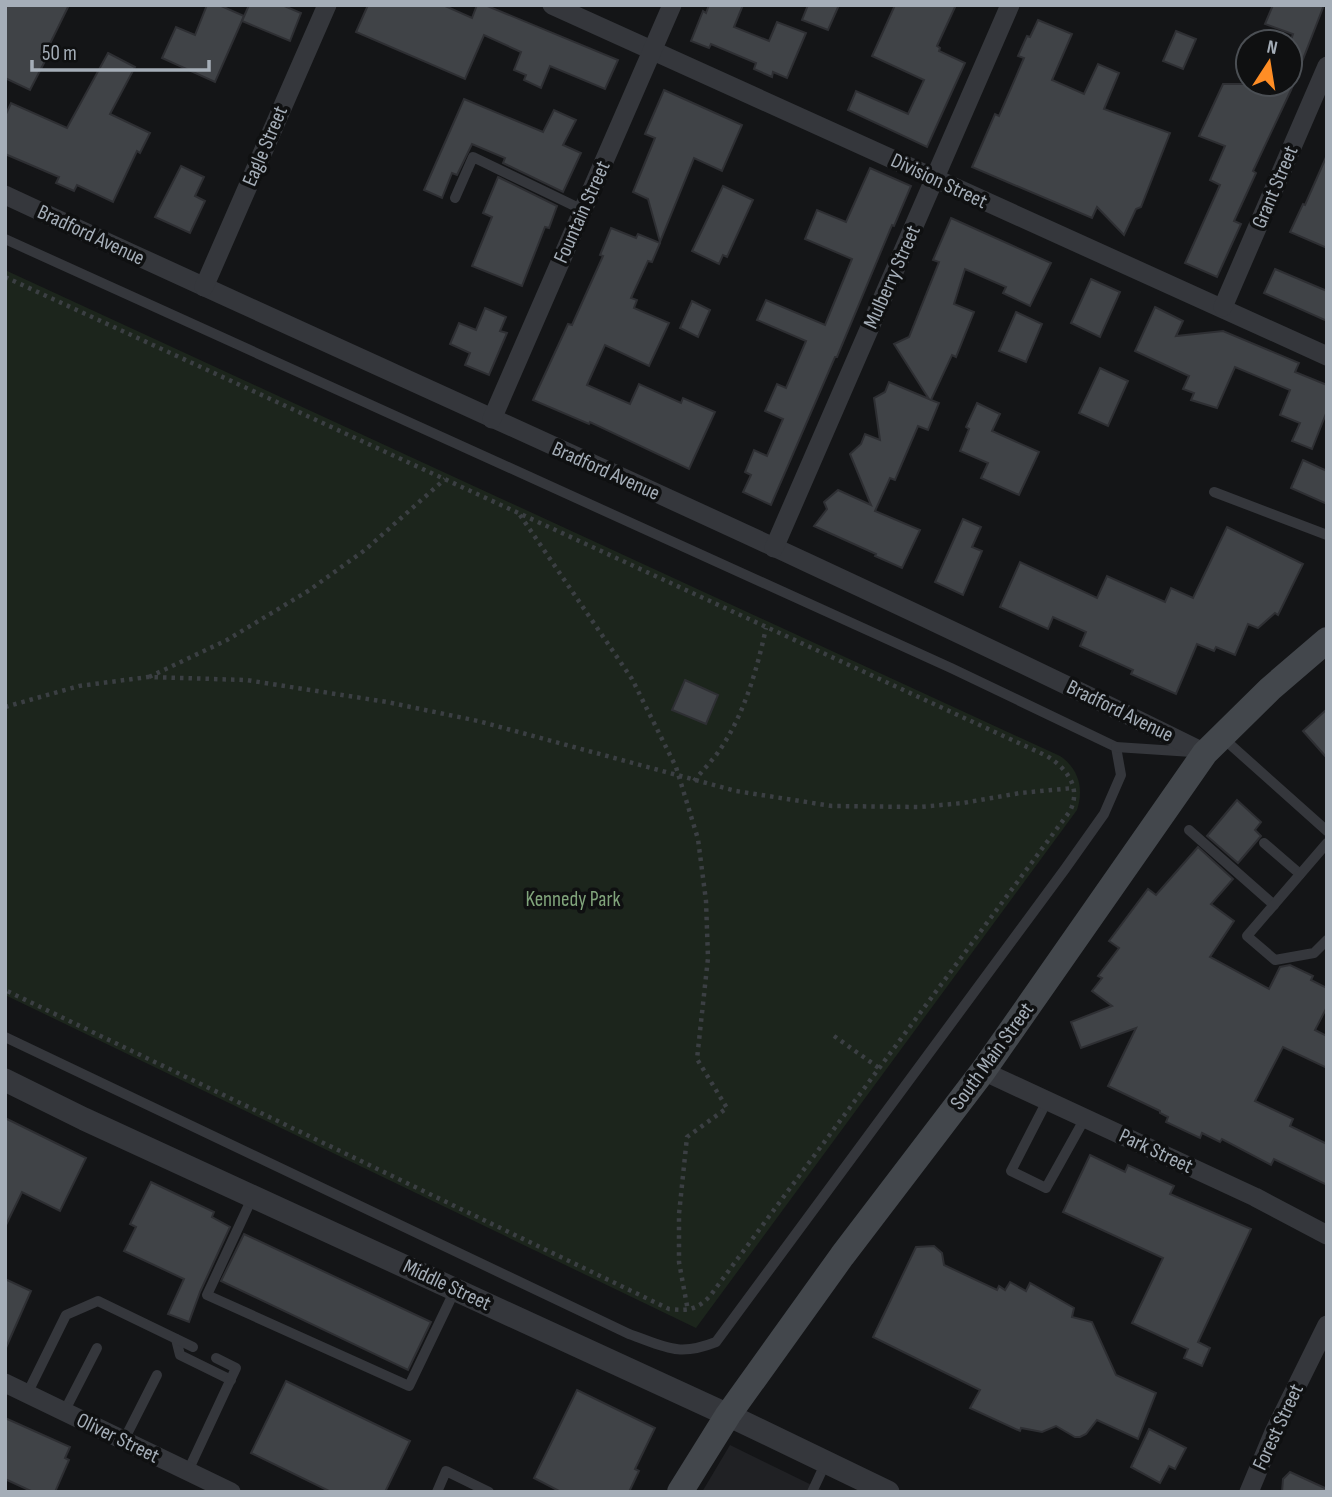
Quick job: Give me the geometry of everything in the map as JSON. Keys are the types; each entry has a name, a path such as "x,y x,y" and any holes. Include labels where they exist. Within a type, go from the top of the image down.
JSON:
{"main road":[{"name":"South Main Street","path":"680,1492 728,1415 842,1256 983,1071 1213,744 1270,689 1327,640"}],"street":[{"name":"Eagle Street","path":"204,287 327,5"},
{"name":"Division Street","path":"552,5 1327,356"},
{"name":"Fountain Street","path":"492,419 672,5"},
{"name":"Mulberry Street","path":"774,548 1010,5"},
{"name":"Grant Street","path":"1223,307 1327,66"},
{"name":"Bradford Avenue","path":"5,195 1083,692 1213,744"},
{"name":"Park Street","path":"983,1071 1255,1197 1327,1235"},
{"name":"Middle Street","path":"5,1080 728,1415 888,1492"},
{"name":"Forest Street","path":"1249,1492 1274,1432 1327,1325"},
{"name":"Oliver Street","path":"5,1383 231,1492"}],"lane":[{"path":"455,198 473,157 583,210"},
{"path":"5,239 939,663 1116,747 1213,744 1327,831"},
{"path":"1214,492 1327,535"},
{"path":"5,1037 629,1334 679,1351 696,1350 716,1342 1104,814 1121,775 1116,747"},
{"path":"1189,830 1274,905"},
{"path":"1264,843 1300,874"},
{"path":"1327,843 1247,936 1275,960 1314,953 1327,940"},
{"path":"1047,1101 1010,1171 1046,1188 1085,1118"},
{"path":"253,1196 208,1295 409,1386 456,1289"},
{"path":"27,1394 66,1315 98,1301 193,1347"},
{"path":"176,1339 180,1355 231,1380"},
{"path":"64,1412 97,1348"},
{"path":"188,1471 236,1368 216,1358"},
{"path":"124,1440 157,1375"},
{"path":"812,1492 826,1462"},
{"path":"437,1492 446,1471 489,1492"}],"path":[{"path":"5,277 1046,756 1060,764 1070,775 1075,802 710,1296 700,1307 688,1311 669,1309 5,990"},
{"path":"148,677 228,639 308,591 365,550 444,479"},
{"path":"519,514 632,679 656,724 678,776 698,839 706,901 708,958 697,1059 727,1108 687,1137 679,1226 679,1262 688,1311"},
{"path":"694,780 719,751 734,724 756,670 766,628"},
{"path":"5,707 79,686 148,677 246,680 387,702 478,721 736,791 832,806 919,807 1073,788"},
{"path":"834,1036 879,1068"}],"shaded area":[{"path":"730,1445 826,1492 702,1492"}],"green space":[{"name":"Kennedy Park","path":"5,270 1060,756 1076,773 1080,787 1077,810 696,1328 5,995"}],"building":[{"path":"5,5 69,5 30,90 5,78"},
{"path":"207,5 219,5 244,16 215,82 162,58 176,27 195,35"},
{"path":"249,5 282,5 301,13 290,41 242,21"},
{"path":"368,5 443,5 472,18 477,5 485,5 618,60 605,89 550,66 541,88 524,80 526,75 514,70 521,52 484,35 465,79 356,32"},
{"path":"709,5 743,5 734,27 769,41 777,22 806,33 787,78 773,72 772,77 754,69 756,63 711,44 709,48 691,41 703,11 706,13"},
{"path":"808,5 839,5 828,30 802,20"},
{"path":"895,5 956,5 937,46 939,51 965,63 927,147 848,110 856,91 908,114 924,80 872,56"},
{"path":"1273,5 1324,5 1304,57 1304,28 1276,28 1265,24"},
{"path":"1038,20 1072,34 1052,80 1084,94 1098,64 1119,73 1104,109 1170,133 1141,207 1136,209 1124,235 1097,207 1092,218 972,167 995,114 999,116 1024,58 1018,56"},
{"path":"1176,31 1196,39 1183,69 1163,61"},
{"path":"108,53 135,67 110,114 150,133 140,153 137,151 113,202 77,185 74,191 56,183 59,177 5,154 5,116 11,103 67,128"},
{"path":"1223,84 1234,84 1234,98 1287,98 1253,171 1256,173 1234,221 1241,224 1217,277 1185,263 1220,185 1210,180 1225,146 1199,136"},
{"path":"664,90 742,125 722,171 694,158 660,242 648,199 633,192 655,138 645,134"},
{"path":"464,99 543,132 554,110 576,120 563,145 581,153 563,192 503,163 505,158 472,144 457,175 452,173 442,198 424,190"},
{"path":"1327,155 1327,248 1290,232"},
{"path":"181,166 204,177 195,196 205,201 190,233 155,217"},
{"path":"870,168 911,186 771,505 743,492 751,475 745,472 754,450 767,456 783,419 765,411 777,384 786,388 806,341 757,320 766,300 825,325 852,259 805,239 817,210 846,222"},
{"path":"498,177 557,206 549,228 545,227 522,286 472,266 492,217 483,213"},
{"path":"723,186 753,200 727,257 723,255 719,264 692,251"},
{"path":"951,218 1051,263 1030,306 1003,293 1006,287 965,269 954,304 974,312 956,357 952,355 931,400 939,403 928,430 918,426 895,480 890,478 875,511 920,530 902,568 814,526 827,509 824,502 838,490 871,505 850,454 861,444 865,434 880,440 874,398 885,392 889,382 929,399 894,344 909,337 939,262 933,260"},
{"path":"611,228 636,238 638,234 660,243 652,262 648,261 631,298 637,300 634,308 669,323 649,366 605,345 587,385 630,404 639,384 681,403 683,398 715,412 689,469 590,422 589,424 533,400 568,324 572,325 603,256 600,255"},
{"path":"1275,269 1327,291 1327,321 1264,293"},
{"path":"1091,279 1120,292 1100,337 1071,323"},
{"path":"692,301 710,310 698,337 680,328"},
{"path":"1155,307 1183,321 1176,336 1223,331 1299,363 1295,372 1327,385 1327,411 1312,449 1292,441 1300,423 1280,415 1290,390 1235,367 1217,408 1191,400 1194,393 1183,389 1189,376 1135,351"},
{"path":"485,308 506,317 500,331 507,333 489,375 465,365 470,353 450,344 459,323 476,330"},
{"path":"1016,312 1042,324 1026,362 999,351"},
{"path":"1100,368 1128,381 1108,426 1079,413"},
{"path":"977,403 1000,414 992,431 1039,452 1019,495 981,478 988,463 960,451 969,429 966,427"},
{"path":"1303,460 1327,471 1327,504 1291,488"},
{"path":"963,519 981,527 972,547 982,551 963,595 935,582"},
{"path":"1227,527 1303,564 1278,615 1275,613 1258,628 1248,624 1235,655 1216,647 1214,651 1197,644 1176,694 1131,674 1133,670 1080,646 1086,632 1053,617 1048,629 1000,607 1020,562 1097,598 1107,576 1165,602 1171,588 1193,598"},
{"path":"685,680 718,695 706,724 672,710"},
{"path":"1327,709 1327,758 1303,731"},
{"path":"1237,800 1261,822 1255,830 1261,836 1238,863 1207,836"},
{"path":"1198,847 1233,879 1211,904 1234,921 1210,957 1269,989 1280,967 1290,965 1313,976 1311,980 1327,988 1327,1007 1315,1030 1327,1036 1327,1068 1283,1047 1255,1101 1293,1119 1290,1126 1327,1144 1327,1185 1274,1159 1271,1165 1222,1139 1220,1142 1202,1133 1200,1138 1166,1122 1168,1117 1160,1111 1108,1086 1136,1028 1081,1048 1071,1022 1112,1006 1092,991 1102,978 1098,976 1119,948 1109,941 1148,889 1156,895"},
{"path":"5,1118 86,1158 60,1211 22,1192 5,1227"},
{"path":"1090,1155 1125,1172 1128,1165 1174,1186 1170,1194 1251,1229 1198,1342 1210,1348 1202,1366 1184,1358 1188,1349 1132,1323 1163,1258 1063,1212"},
{"path":"151,1182 214,1212 212,1217 230,1227 189,1322 168,1314 184,1279 124,1251 136,1227 130,1224"},
{"path":"244,1234 431,1322 408,1370 221,1281"},
{"path":"934,1246 942,1253 944,1265 997,1290 999,1286 1005,1290 1010,1282 1026,1291 1030,1283 1074,1308 1072,1317 1092,1322 1116,1375 1156,1393 1138,1439 1097,1420 1086,1434 1080,1437 1056,1426 1042,1432 1021,1428 1020,1431 970,1408 980,1390 873,1337 916,1247"},
{"path":"5,1279 31,1291 5,1350"},
{"path":"286,1381 410,1441 385,1492 331,1492 251,1453"},
{"path":"577,1390 655,1428 635,1469 639,1471 629,1492 561,1492 534,1478"},
{"path":"5,1418 70,1447 65,1458 69,1460 55,1492 33,1492 5,1479"},
{"path":"1149,1429 1186,1448 1175,1469 1169,1466 1160,1483 1131,1467"},
{"path":"1290,1472 1327,1489 1327,1492 1282,1492 1283,1479"}]}
